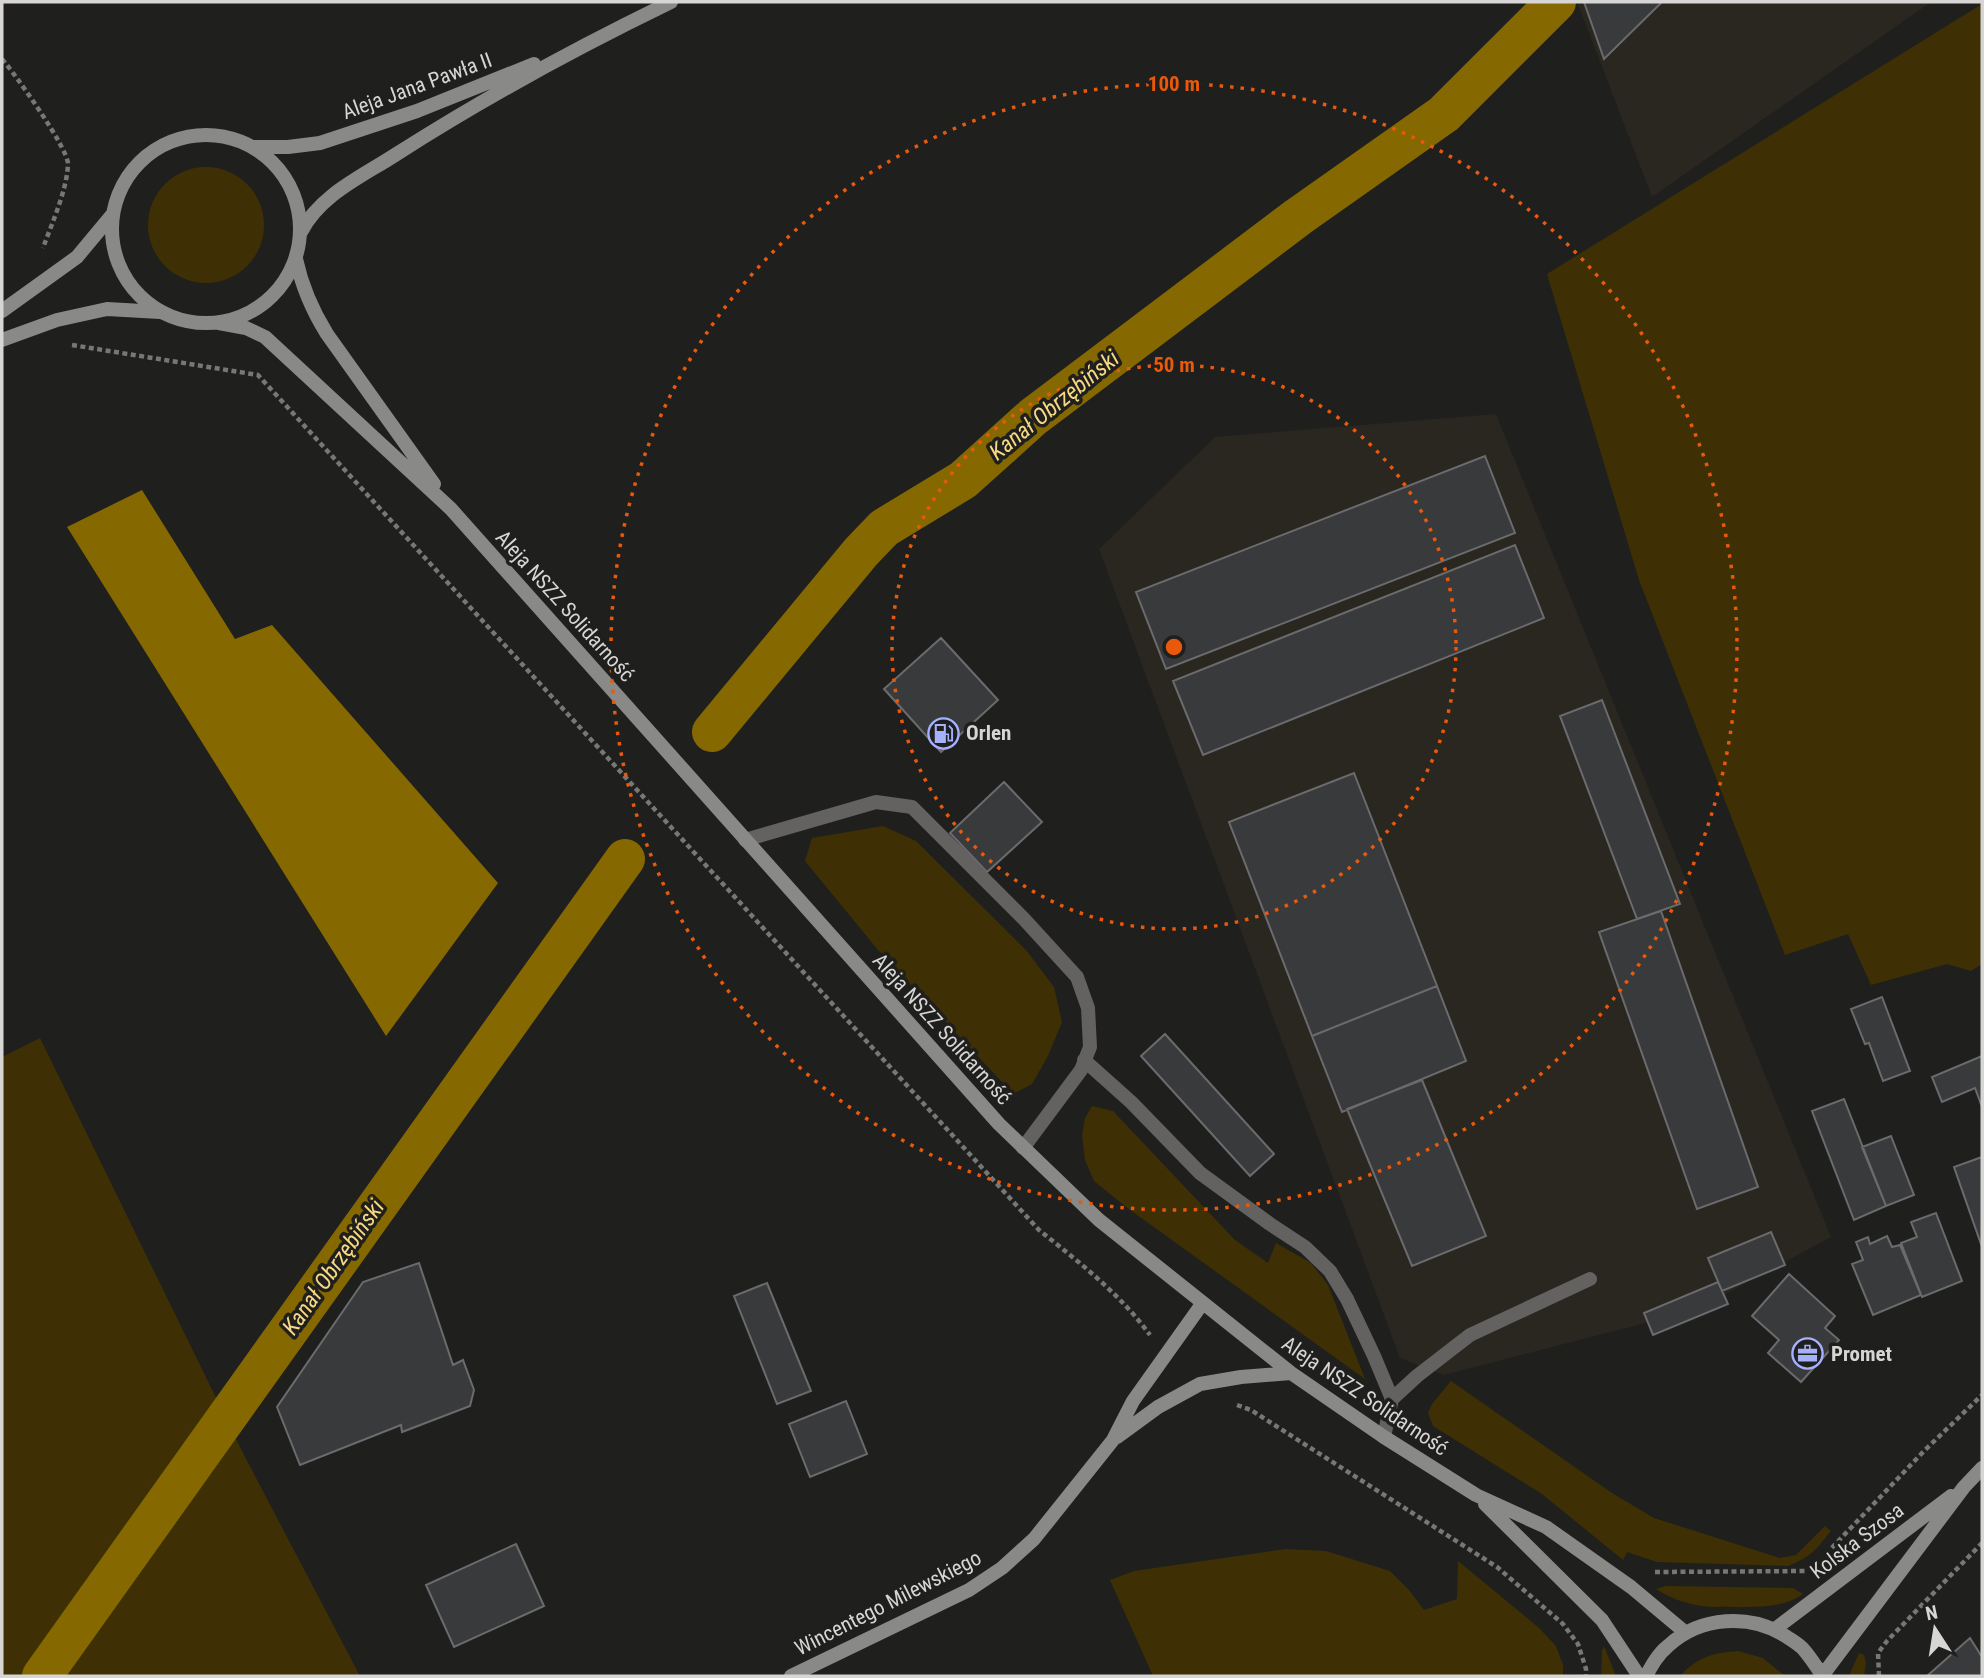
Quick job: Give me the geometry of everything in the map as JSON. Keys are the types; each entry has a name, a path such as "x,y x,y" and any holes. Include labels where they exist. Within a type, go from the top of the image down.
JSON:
{"street":[{"name":"Aleja Jana Pawła II","path":"301,233 309,218 328,198 454,117 590,41 671,2"},
{"name":"Aleja Jana Pawła II","path":"254,147 320,144 418,111 590,41"},
{"path":"194,134 225,135 254,147 275,163 290,184 299,209 301,233 296,259 284,282 267,302 244,315 219,323 190,322 162,312 138,295 122,272 112,244 112,215 121,186 139,161 165,143 194,134"},
{"path":"2,311 77,257 112,215"},
{"name":"Aleja NSZZ Solidarność","path":"296,259 312,309 327,334 451,509"},
{"path":"2,340 57,320 107,309 162,312"},
{"name":"Aleja NSZZ Solidarność","path":"219,323 246,328 265,337 451,509 999,1125 1099,1220 1291,1373 1384,1437 1476,1495 1546,1527 1631,1587 1686,1633"},
{"name":"Wincentego Milewskiego","path":"791,1676 969,1590 1002,1568 1034,1539 1113,1440 1133,1401 1202,1304"},
{"name":"Wincentego Milewskiego","path":"1113,1440 1158,1407 1200,1384 1291,1373"},
{"name":"Kolska Szosa","path":"1822,1676 1964,1487 1982,1468"},
{"name":"Kolska Szosa","path":"1775,1629 1964,1487"},
{"name":"Aleja NSZZ Solidarność","path":"1476,1495 1602,1620 1639,1676"},
{"path":"1646,1676 1668,1646 1686,1633 1707,1624 1730,1620 1753,1622 1775,1629 1803,1648 1822,1676"}],"lane":[{"path":"745,840 876,802 912,807 1024,919 1077,977 1088,1008 1090,1047 1081,1070 1023,1147"},
{"path":"1084,1060 1131,1102 1200,1173 1305,1247 1330,1271 1347,1298 1392,1399 1384,1437"},
{"path":"1392,1399 1471,1335 1590,1279"}],"path":[{"path":"2,59 54,134 68,161 65,184 39,259"},
{"path":"66,338 69,345 258,375 1039,1230 1079,1262 1134,1314 1166,1357"},
{"path":"1200,1384 1220,1399 1251,1410 1497,1567 1563,1624 1578,1644 1586,1676"},
{"path":"1819,1561 1924,1451 1982,1395"},
{"path":"1879,1676 1878,1653 1982,1543"},
{"path":"1643,1572 1810,1571"}],"shaded area":[{"path":"1577,2 1931,2 1652,197"},
{"path":"1982,4 1982,964 1971,971 1947,964 1871,985 1848,934 1785,955 1639,580 1547,274"},
{"path":"206,167 228,171 247,184 260,203 264,225 260,247 247,266 228,279 206,283 184,279 165,266 152,247 148,225 152,203 165,184 184,171"},
{"path":"1496,414 1831,1237 1696,1310 1444,1375 1400,1358 1099,549 1215,437"},
{"path":"142,490 235,639 272,625 498,883 386,1036 67,527"},
{"path":"883,826 916,841 1026,950 1054,987 1062,1022 1048,1056 1032,1084 1015,1093 1002,1082 878,950 805,861 812,838"},
{"path":"40,1038 244,1455 360,1676 2,1676 2,1057"},
{"path":"1092,1106 1113,1111 1235,1240 1268,1263 1276,1243 1311,1263 1328,1285 1365,1379 1126,1207 1094,1181 1085,1160 1082,1135 1085,1118"},
{"path":"1451,1381 1612,1493 1654,1518 1780,1558 1796,1555 1825,1526 1831,1531 1812,1552 1788,1566 1657,1562 1627,1552 1623,1560 1542,1494 1433,1426 1428,1413"},
{"path":"1285,1549 1326,1551 1390,1571 1424,1610 1457,1599 1458,1561 1538,1627 1556,1646 1563,1665 1563,1676 1153,1676 1110,1580 1134,1571"},
{"path":"1666,1586 1793,1588 1803,1594 1788,1602 1770,1606 1710,1607 1672,1598 1656,1589"},
{"path":"1604,1646 1616,1676 1601,1676"},
{"path":"1738,1651 1763,1658 1785,1676 1680,1676 1706,1657"},
{"path":"1859,1653 1864,1655 1866,1663 1864,1676 1849,1676"}],"building":[{"path":"1584,2 1662,2 1604,59"},
{"path":"1485,456 1515,533 1166,669 1136,592"},
{"path":"1515,545 1544,618 1203,755 1173,681"},
{"path":"941,638 998,700 941,752 884,689"},
{"path":"1602,700 1680,904 1637,919 1560,716"},
{"path":"1354,773 1437,986 1312,1036 1229,822"},
{"path":"1004,782 1042,822 987,872 950,833"},
{"path":"1661,911 1758,1187 1697,1209 1599,932"},
{"path":"1437,986 1466,1061 1342,1112 1312,1036"},
{"path":"1882,997 1910,1071 1883,1081 1869,1043 1865,1044 1851,1009"},
{"path":"1165,1034 1274,1154 1250,1176 1141,1056"},
{"path":"1982,1056 1982,1107 1975,1088 1942,1102 1932,1077"},
{"path":"1422,1080 1486,1236 1412,1266 1347,1109"},
{"path":"1844,1099 1886,1206 1854,1220 1812,1111"},
{"path":"1891,1136 1914,1195 1886,1206 1862,1147"},
{"path":"1982,1157 1982,1247 1954,1167"},
{"path":"1936,1213 1962,1281 1922,1297 1901,1243 1917,1237 1911,1222"},
{"path":"1771,1232 1785,1265 1722,1291 1708,1258"},
{"path":"1887,1236 1892,1247 1900,1245 1921,1295 1873,1315 1852,1264 1863,1260 1856,1242 1868,1237 1870,1244"},
{"path":"419,1263 453,1365 463,1360 474,1390 470,1406 402,1432 401,1425 300,1465 277,1407 363,1282"},
{"path":"1789,1274 1835,1316 1825,1328 1839,1340 1801,1382 1768,1353 1779,1340 1752,1316"},
{"path":"1718,1282 1728,1304 1653,1335 1644,1313"},
{"path":"767,1283 811,1391 777,1404 734,1296"},
{"path":"846,1401 867,1454 810,1477 789,1424"},
{"path":"516,1544 544,1606 454,1647 426,1585"},
{"path":"1970,1638 1982,1657 1982,1676 1927,1676"}],"waterway":[{"name":"Kanał Obrzębiński","path":"712,732 861,552 884,528 963,480 1033,417 1298,217 1444,114 1556,2"},
{"name":"Kanał Obrzębiński","path":"42,1676 625,859"}],"place":[{"name":"Orlen","path":"943,733"},
{"name":"Promet","path":"1808,1354"}]}
